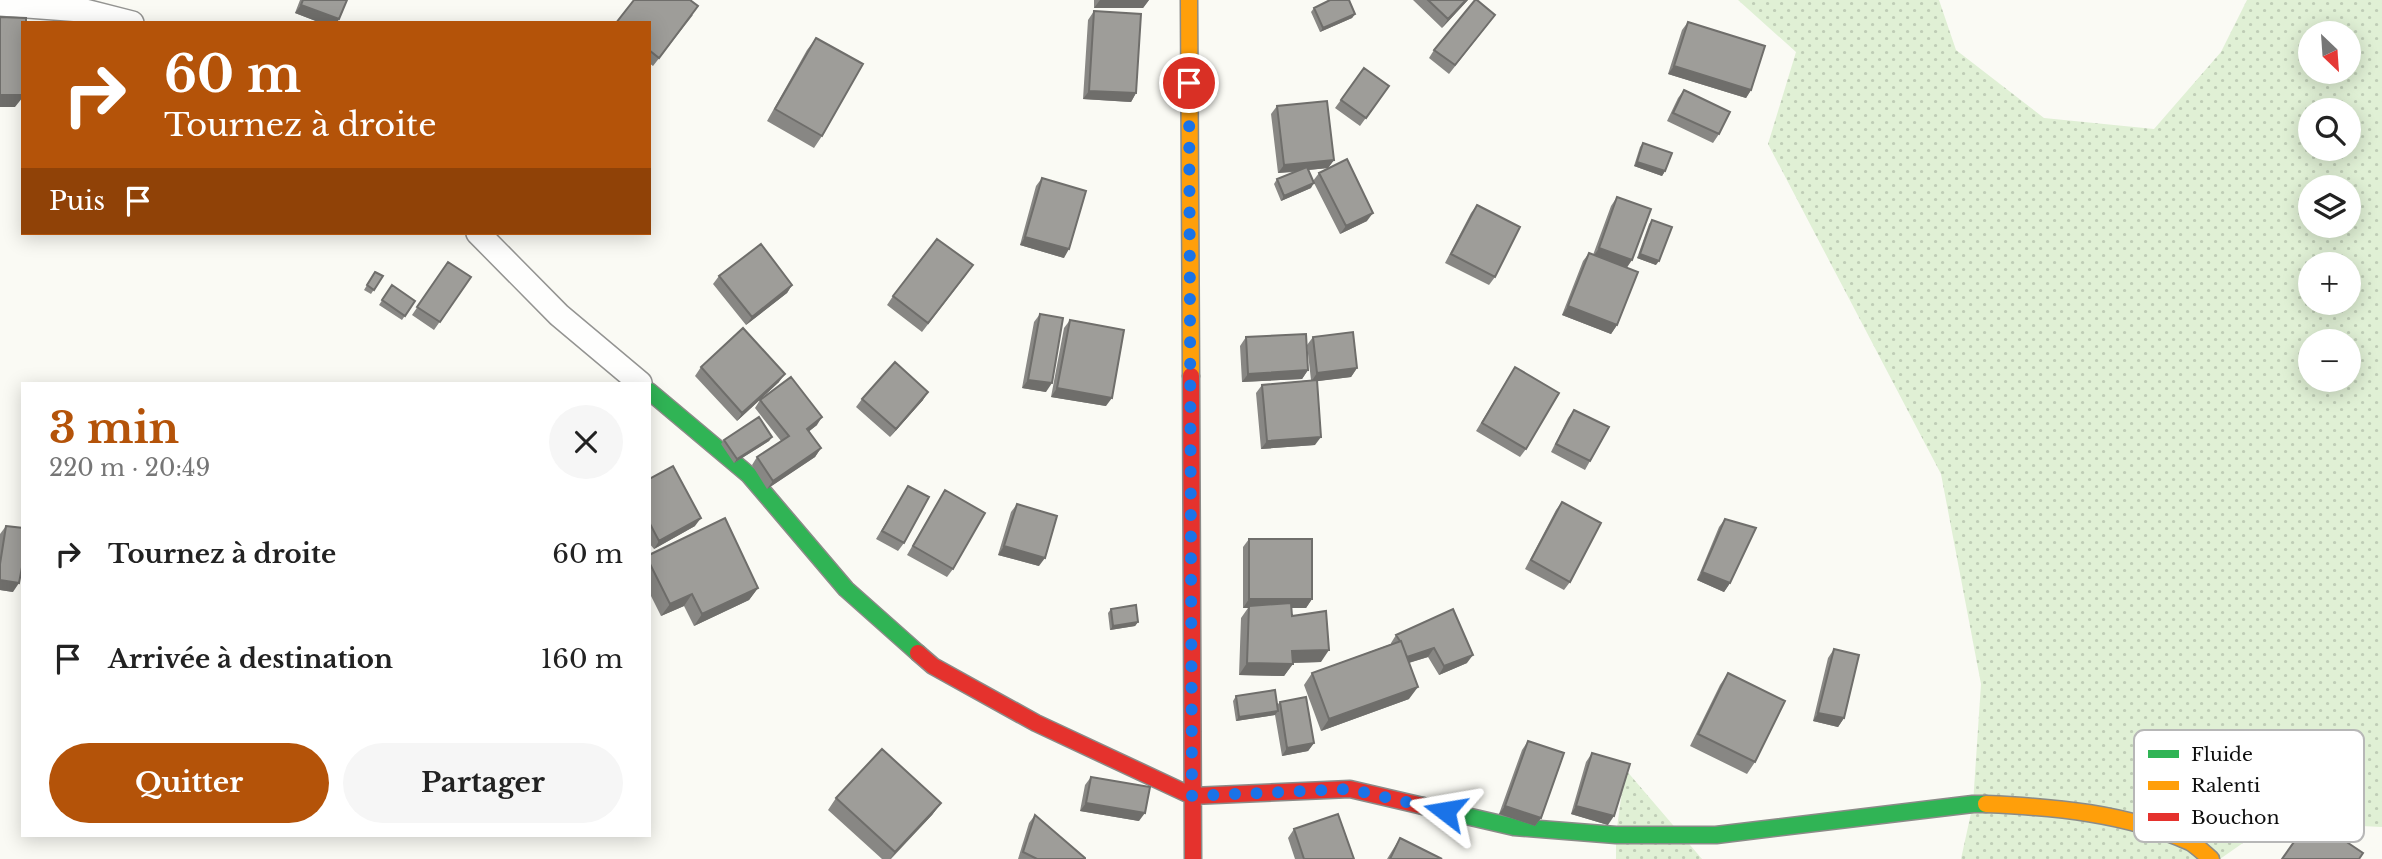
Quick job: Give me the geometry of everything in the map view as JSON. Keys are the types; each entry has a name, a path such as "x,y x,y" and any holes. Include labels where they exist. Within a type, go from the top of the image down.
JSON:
{"street":[{"path":"1189,0 1193,859"},
{"path":"0,4 81,10 124,21"},
{"path":"480,235 559,315 639,382"},
{"path":"651,393 749,475 846,589 933,666 1036,723 1192,796 1350,789 1514,827 1616,835 1716,835 1973,804 2051,807 2134,824"},
{"path":"2189,842 2211,859"}],"green space":[{"path":"1738,0 1939,0 1956,50 2044,118 2154,129 2221,52 2247,0 2382,0 2382,827 2364,826 2364,730 2134,730 2134,842 2244,842 2220,859 1961,859 1973,804 1981,684 1941,474 1768,144 1796,52"},
{"path":"1625,769 1702,859 1616,859 1616,835"}],"building":[{"path":"303,0 347,0 339,19 301,5"},
{"path":"634,0 690,0 698,6 659,58 651,52 651,21 618,21"},
{"path":"1330,0 1349,0 1355,14 1323,28 1314,8"},
{"path":"1428,0 1466,0 1448,19"},
{"path":"1475,0 1495,15 1455,65 1434,50"},
{"path":"1094,11 1141,14 1136,93 1089,91"},
{"path":"0,17 26,18 26,21 21,21 21,95 0,95"},
{"path":"1688,22 1765,46 1751,90 1674,66"},
{"path":"816,38 863,64 822,136 775,109"},
{"path":"1364,68 1389,86 1366,118 1341,100"},
{"path":"1684,90 1730,112 1719,134 1673,113"},
{"path":"1327,101 1334,160 1284,165 1277,106"},
{"path":"1643,143 1672,153 1665,171 1637,162"},
{"path":"1347,159 1373,213 1346,226 1319,173"},
{"path":"1307,167 1314,183 1284,196 1277,179"},
{"path":"1042,178 1086,191 1069,249 1025,237"},
{"path":"1617,197 1651,209 1632,260 1599,248"},
{"path":"1477,205 1520,227 1495,277 1451,254"},
{"path":"1652,220 1672,227 1659,261 1640,254"},
{"path":"937,239 973,265 928,323 893,296"},
{"path":"761,244 792,285 752,317 719,276"},
{"path":"1589,253 1638,272 1617,325 1568,306"},
{"path":"448,262 471,277 440,322 417,307"},
{"path":"375,272 383,276 374,290 367,285"},
{"path":"392,285 415,301 405,316 382,300"},
{"path":"1040,314 1063,318 1052,383 1028,380"},
{"path":"1070,320 1124,330 1112,398 1057,388"},
{"path":"743,328 785,374 742,413 701,367"},
{"path":"1353,332 1357,368 1317,373 1313,337"},
{"path":"1306,334 1308,370 1248,374 1246,337"},
{"path":"895,362 928,392 896,429 862,399"},
{"path":"1515,367 1559,393 1526,449 1482,423"},
{"path":"791,377 822,417 807,429 821,448 773,481 757,457 789,436 760,400"},
{"path":"1317,380 1321,437 1267,441 1262,385"},
{"path":"1574,410 1609,427 1590,461 1556,444"},
{"path":"759,417 772,437 737,459 724,440"},
{"path":"673,466 701,518 659,541 651,526 651,478"},
{"path":"908,486 929,497 904,543 882,531"},
{"path":"945,490 985,513 953,569 913,546"},
{"path":"1562,502 1601,523 1570,582 1531,560"},
{"path":"1017,504 1057,516 1045,558 1004,546"},
{"path":"725,518 758,588 702,614 692,594 670,604 651,566 651,554"},
{"path":"1725,519 1756,528 1730,583 1702,572"},
{"path":"6,526 21,528 19,583 0,580"},
{"path":"1249,539 1312,539 1312,599 1249,599"},
{"path":"1291,603 1292,616 1326,611 1329,650 1292,651 1293,664 1247,663 1249,606"},
{"path":"1136,605 1138,622 1113,626 1111,609"},
{"path":"1453,609 1473,655 1444,666 1434,648 1407,657 1396,635"},
{"path":"1401,641 1418,687 1329,719 1312,673"},
{"path":"1834,649 1859,655 1844,718 1818,713"},
{"path":"1728,673 1785,701 1755,762 1698,734"},
{"path":"1275,690 1278,711 1239,717 1236,696"},
{"path":"1306,697 1314,743 1287,748 1280,702"},
{"path":"1528,741 1564,753 1541,818 1505,806"},
{"path":"882,749 941,803 895,852 836,798"},
{"path":"1592,753 1630,764 1614,816 1576,806"},
{"path":"1091,777 1150,787 1145,813 1086,803"},
{"path":"1338,814 1354,859 1304,859 1294,829"},
{"path":"1035,815 1085,859 1037,859 1023,852"},
{"path":"1400,838 1442,859 1390,859"},
{"path":"2294,842 2347,842 2363,853 2359,859 2282,859"}],"traffic: fast":[{"path":"651,393 749,475 846,589 918,653"},
{"path":"1423,806 1514,827 1616,835 1716,835 1986,804"}],"traffic: slow":[{"path":"1189,0 1191,376"},
{"path":"1986,804 2089,813 2134,822"},
{"path":"2190,842 2211,859"}],"traffic: jam":[{"path":"1191,376 1193,859"},
{"path":"918,653 933,666 1036,723 1192,796 1350,789 1423,806"}],"route":[{"path":"1189,83 1192,796 1350,789 1445,811"}]}
